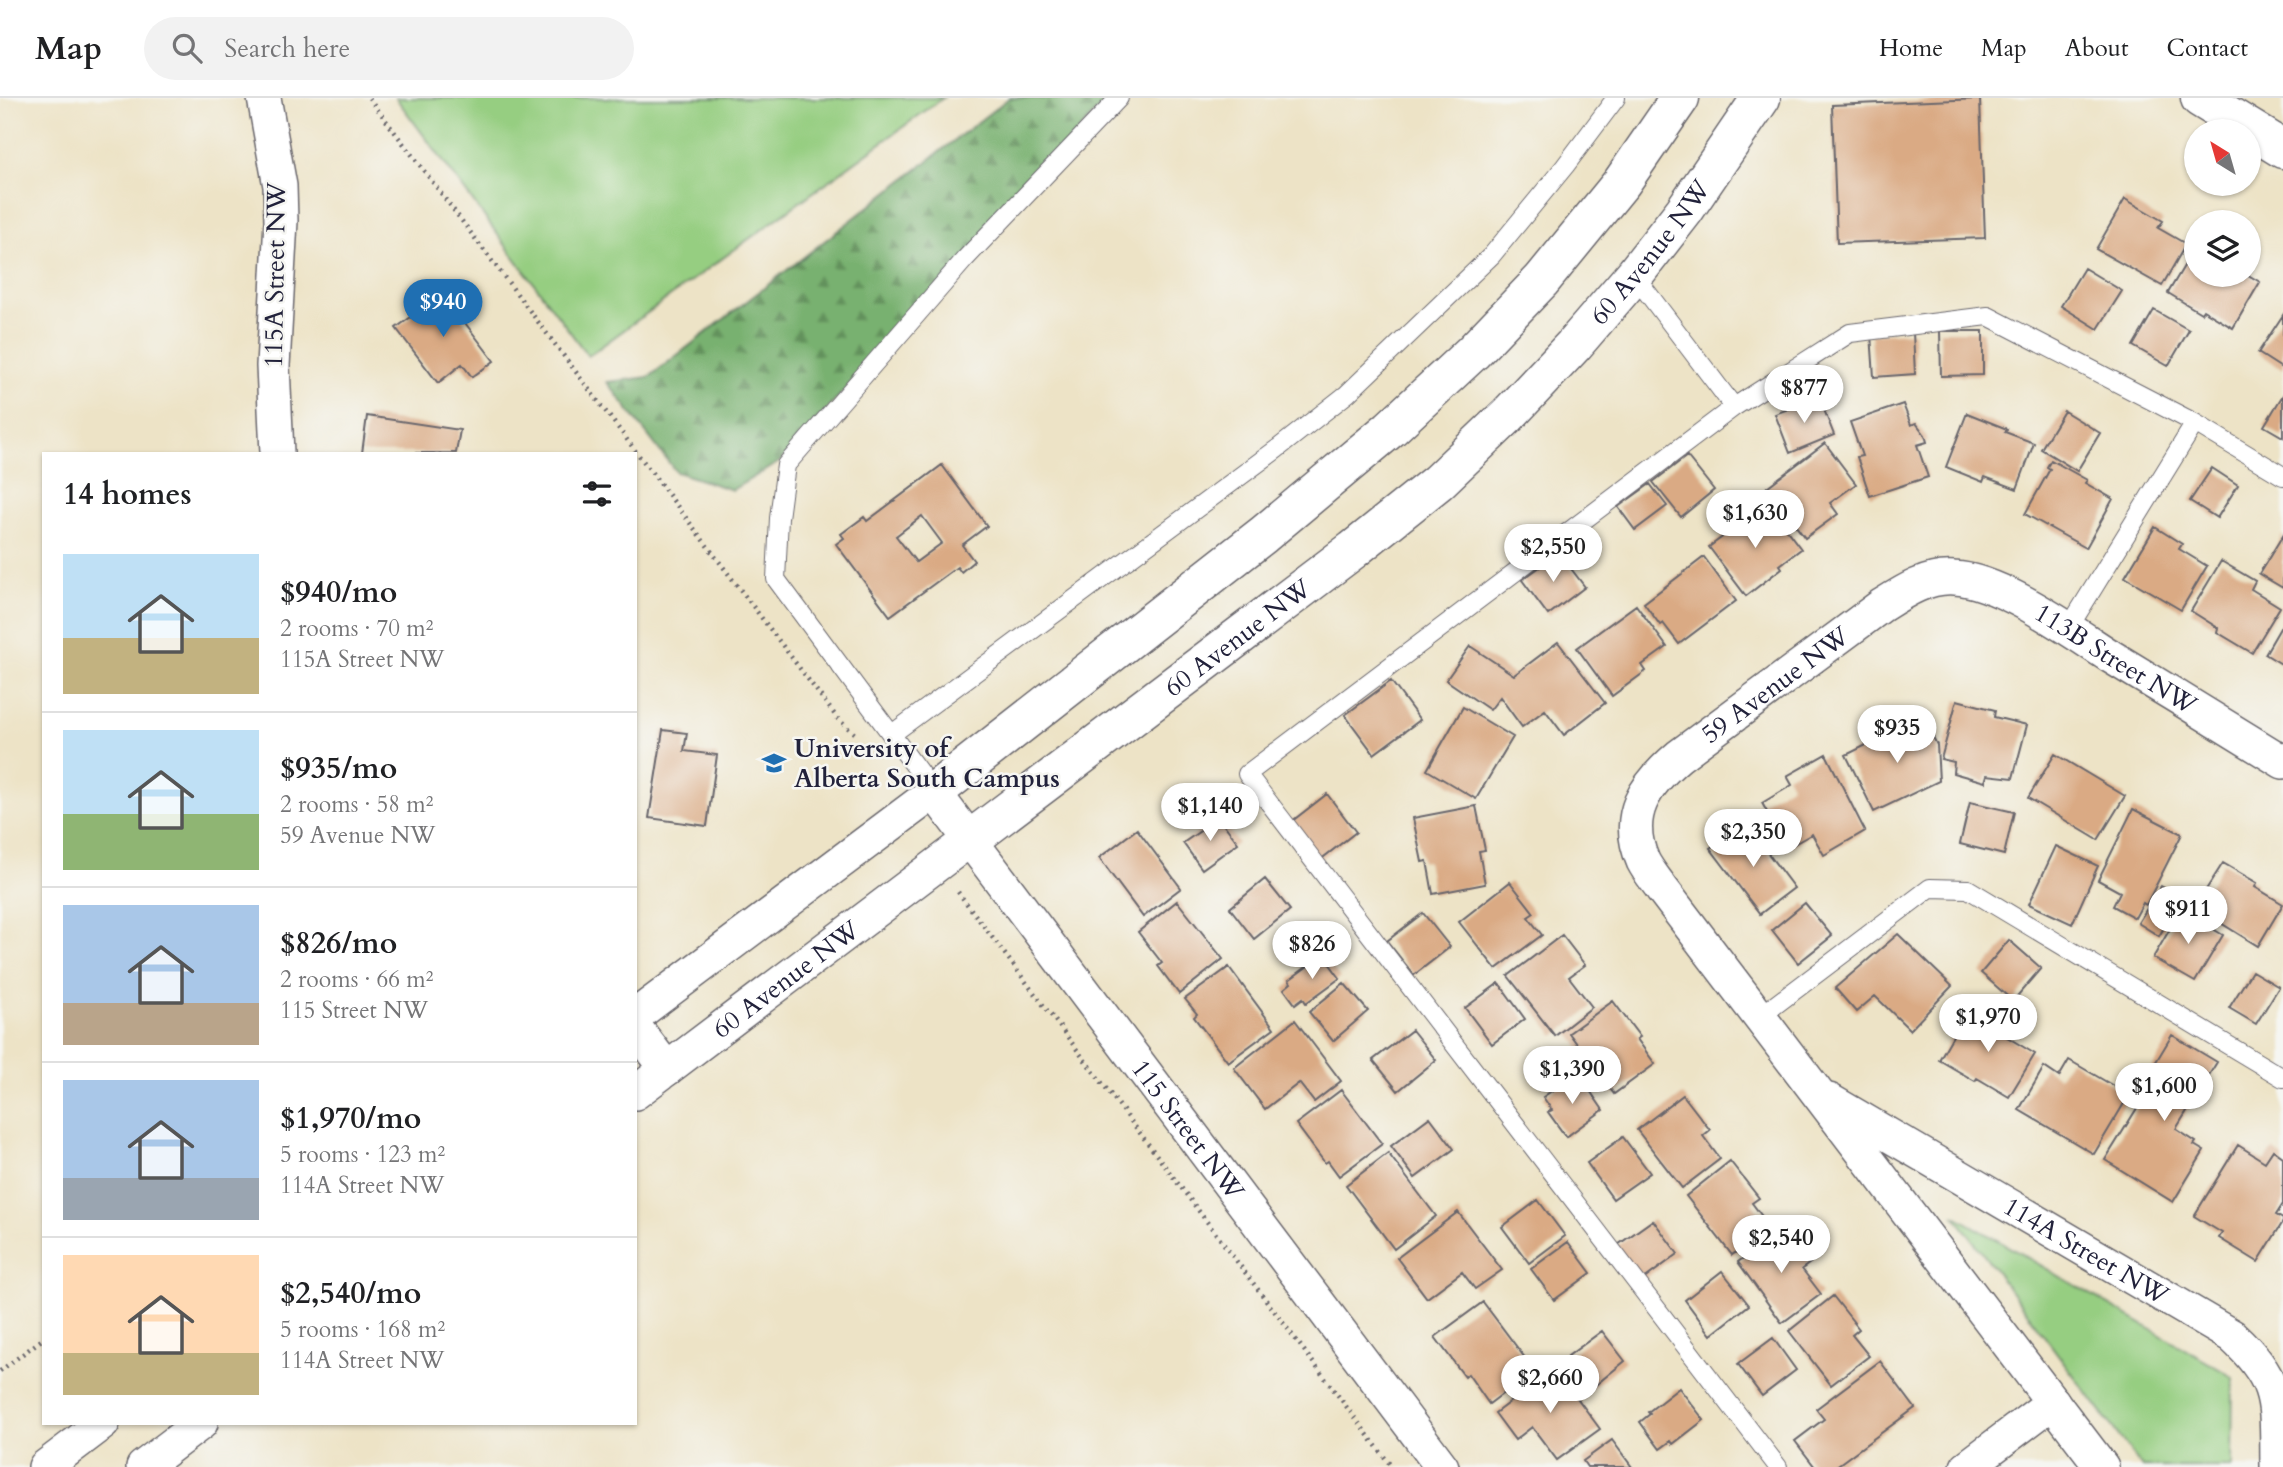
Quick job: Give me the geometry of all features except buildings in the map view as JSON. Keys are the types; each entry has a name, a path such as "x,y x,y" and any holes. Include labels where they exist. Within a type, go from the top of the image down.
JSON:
{"street":[{"name":"115A Street NW","path":"264,98 280,186 281,221 273,366 277,452"},
{"path":"637,1015 934,792 1263,535 1399,421 1473,352 1542,280 1622,182 1680,98"},
{"name":"60 Avenue NW","path":"637,1092 1353,551 1438,482 1573,346 1633,275 1684,211 1761,98"},
{"path":"2200,98 2283,149"},
{"name":"113B Street NW","path":"1941,578 1958,578 1994,587 2068,629 2283,762"},
{"name":"59 Avenue NW","path":"1635,818 1642,795 1656,775 1679,756 1881,606 1909,589 1941,578"},
{"name":"115 Street NW","path":"934,792 1442,1467"},
{"name":"114A Street NW","path":"1635,818 1637,839 1644,862 1758,1018 2102,1467"},
{"path":"637,1030 667,1069"},
{"name":"114A Street NW","path":"1815,1091 2232,1336 2252,1354 2266,1373 2274,1395 2277,1467"},
{"path":"1967,1467 2053,1402"},
{"path":"45,1467 100,1425"},
{"path":"143,1467 198,1425"}],"lane":[{"path":"934,792 776,579 779,519 786,465 965,259 1119,98"},
{"path":"892,734 1277,449 1347,394 1492,256 1616,98"},
{"path":"1633,275 1734,407"},
{"path":"1778,1467 1247,774 1734,407 1850,333 1988,316 2195,423 2283,476"},
{"path":"2068,629 2195,423"},
{"path":"1758,1018 1930,888 1968,889 2283,1079"}],"path":[{"path":"369,98 636,452"},
{"path":"637,453 838,719 850,732 866,742"},
{"path":"959,894 1392,1467"},
{"path":"0,1371 42,1340"}],"green space":[{"path":"396,98 943,98 588,356"},
{"path":"1009,98 1100,98 1104,103 781,461 732,490 676,472 607,382 649,377"},
{"path":"1954,1215 2233,1377 2232,1467 2142,1467"}],"place":[{"name":"University of Alberta South Campus","path":"774,763"}]}
